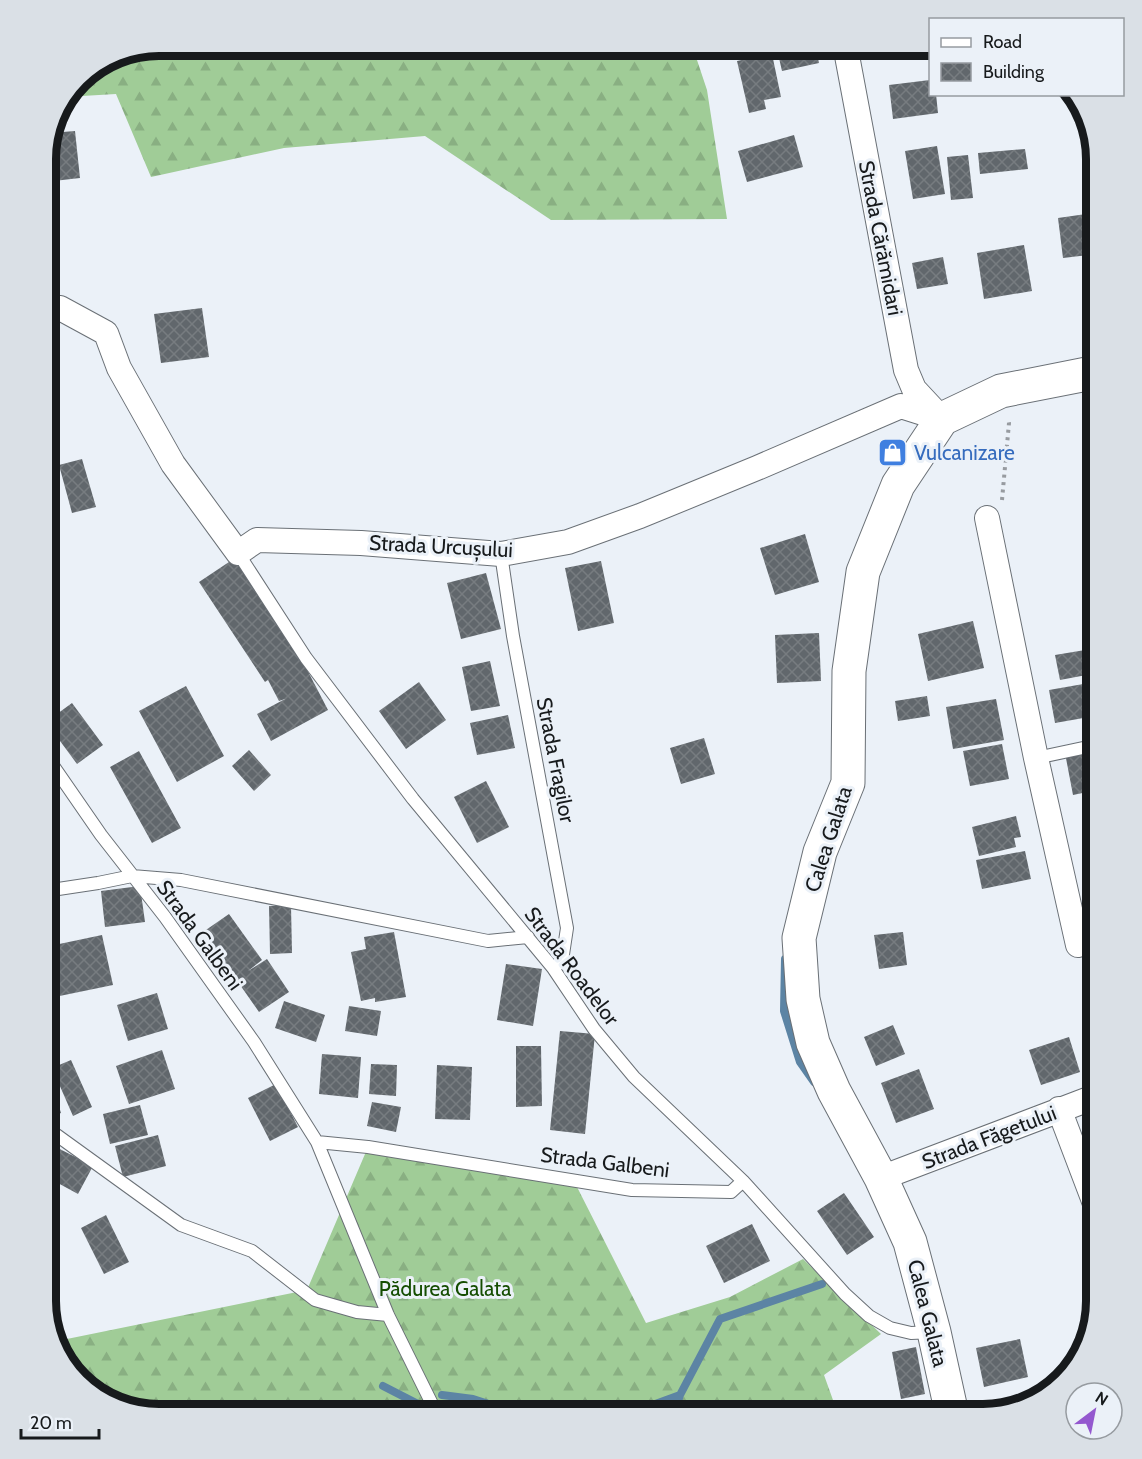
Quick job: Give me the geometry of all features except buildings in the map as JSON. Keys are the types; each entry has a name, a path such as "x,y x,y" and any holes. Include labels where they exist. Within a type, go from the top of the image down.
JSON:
{"street":[{"name":"Strada Cărămidari","path":"847,56 906,370 914,388 942,419"},
{"path":"56,308 106,333 119,368 173,464 238,553"},
{"path":"942,419 1001,391 1086,374"},
{"name":"Strada Urcușului","path":"238,553 257,540 361,543 501,554 568,542 640,516 901,406 942,419"},
{"name":"Calea Galata","path":"942,419 898,485 863,572 849,671 848,783 820,852 799,938 803,999 813,1043 834,1091 881,1178 910,1242 934,1332 950,1404"},
{"path":"987,518 1036,758 1078,945"},
{"name":"Strada Făgetului","path":"881,1178 1086,1100"},
{"path":"1059,1109 1086,1180"}],"lane":[{"name":"Strada Roadelor","path":"238,553 313,668 412,799 554,968 594,1029 634,1077 743,1181 845,1294 869,1316 890,1328 911,1333 934,1332"},
{"name":"Strada Fragilor","path":"501,554 513,636 567,928 562,961 554,968"},
{"path":"1036,758 1086,748"},
{"name":"Strada Galbeni","path":"56,770 101,835 165,916 254,1042 317,1142 388,1316 432,1404"},
{"path":"56,890 98,884 132,876 181,880 488,941 528,938"},
{"path":"56,1135 181,1225 252,1251 315,1300 357,1312 388,1316"},
{"name":"Strada Galbeni","path":"317,1142 368,1147 632,1190 731,1192 743,1181"}],"path":[{"path":"987,518 1002,506 1009,423 1001,391"}],"green space":[{"path":"696,56 707,90 727,219 551,220 425,136 284,148 151,177 116,94 77,96 101,73 119,63 138,57"},
{"name":"Pădurea Galata","path":"368,1147 576,1185 646,1323 730,1297 803,1259 881,1334 824,1375 834,1404 145,1403 119,1396 96,1382 73,1358 64,1340 307,1290"}],"waterway":[{"path":"785,959 784,1011 800,1062 814,1082"},
{"path":"655,1404 680,1395 720,1319 822,1284"},
{"path":"383,1386 418,1404"},
{"path":"442,1395 473,1399 488,1404"},
{"path":"677,1404 680,1395"}],"place":[{"name":"Vulcanizare","path":"893,452"}]}
